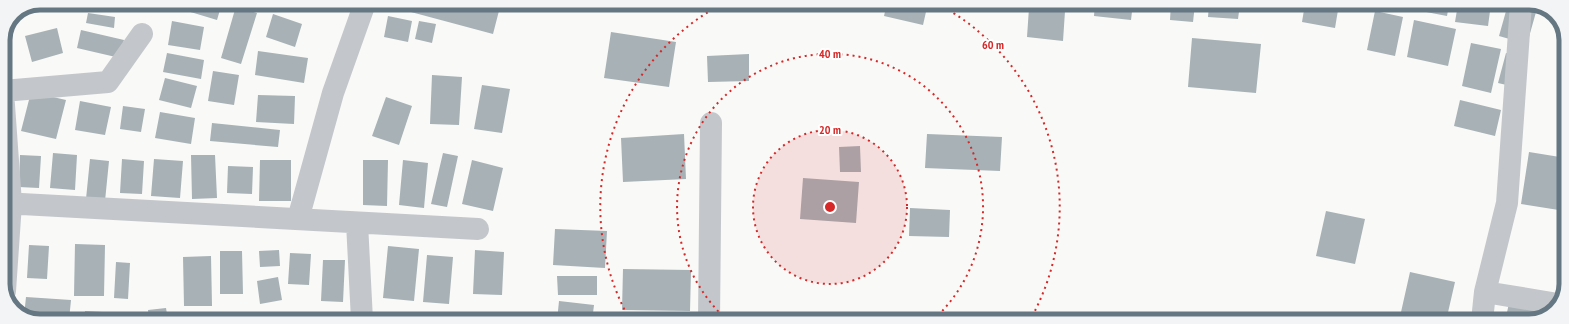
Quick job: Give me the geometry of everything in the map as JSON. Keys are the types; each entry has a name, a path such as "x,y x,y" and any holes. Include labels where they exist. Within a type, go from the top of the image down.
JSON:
{"street":[{"path":"298,219 333,93 363,10"},
{"path":"1482,314 1484,292 1507,203 1521,10"},
{"path":"10,90 108,82 142,34"},
{"path":"709,314 711,123"},
{"path":"10,203 478,229"},
{"path":"357,223 362,314"},
{"path":"1484,292 1552,303"}],"building":[{"path":"184,10 220,10 217,20"},
{"path":"235,10 248,10 257,13 241,64 221,58"},
{"path":"403,10 499,10 493,34"},
{"path":"885,10 926,10 923,25 884,16"},
{"path":"1029,10 1065,11 1063,41 1027,37"},
{"path":"1094,10 1132,10 1131,20 1094,16"},
{"path":"1171,10 1194,10 1193,22 1170,20"},
{"path":"1209,10 1239,10 1238,19 1208,17"},
{"path":"1304,10 1338,10 1335,28 1302,22"},
{"path":"1416,10 1448,10 1447,16"},
{"path":"1457,10 1490,10 1488,26 1455,22"},
{"path":"1506,10 1536,11 1527,44 1499,36"},
{"path":"1375,11 1403,17 1395,56 1367,50"},
{"path":"88,13 115,17 114,28 86,23"},
{"path":"273,14 302,24 295,47 266,37"},
{"path":"388,16 412,21 408,42 384,37"},
{"path":"1414,20 1456,29 1448,66 1407,57"},
{"path":"172,21 204,27 200,50 168,45"},
{"path":"419,21 436,24 432,43 415,39"},
{"path":"57,28 63,53 32,62 25,36"},
{"path":"81,30 124,40 120,58 77,48"},
{"path":"611,32 676,42 669,87 604,78"},
{"path":"1192,38 1261,44 1256,93 1188,87"},
{"path":"1471,43 1501,49 1491,93 1462,86"},
{"path":"258,51 308,58 304,83 255,75"},
{"path":"167,53 204,60 201,79 163,72"},
{"path":"1506,53 1523,57 1515,87 1498,83"},
{"path":"749,54 749,81 708,82 707,56"},
{"path":"213,71 239,75 234,105 208,101"},
{"path":"432,75 462,77 459,125 430,124"},
{"path":"165,78 197,86 191,108 159,100"},
{"path":"482,85 510,89 502,133 474,129"},
{"path":"31,92 66,100 56,139 21,131"},
{"path":"258,95 295,96 294,124 256,122"},
{"path":"386,97 412,106 399,145 372,136"},
{"path":"1460,100 1501,110 1495,136 1454,126"},
{"path":"80,101 111,107 105,135 75,130"},
{"path":"123,106 145,109 141,132 120,129"},
{"path":"160,112 195,118 191,144 155,138"},
{"path":"212,123 280,130 278,147 210,141"},
{"path":"684,134 686,179 623,182 621,138"},
{"path":"927,134 1002,137 1000,171 925,168"},
{"path":"860,146 861,172 840,172 839,147"},
{"path":"1529,152 1559,157 1559,210 1521,204"},
{"path":"53,153 77,155 75,190 50,188"},
{"path":"443,153 458,156 447,207 431,204"},
{"path":"20,155 41,156 39,188 19,187"},
{"path":"191,155 215,155 217,198 192,199"},
{"path":"90,159 109,161 105,201 86,199"},
{"path":"122,159 144,161 142,194 120,193"},
{"path":"154,159 183,161 180,198 151,196"},
{"path":"260,160 291,160 291,201 259,201"},
{"path":"363,160 388,160 387,206 363,205"},
{"path":"403,160 428,163 424,208 399,205"},
{"path":"472,160 503,168 493,211 462,204"},
{"path":"228,166 253,167 252,194 227,193"},
{"path":"803,178 859,182 856,223 800,219"},
{"path":"910,208 950,210 949,237 909,236"},
{"path":"1326,211 1365,219 1355,264 1316,256"},
{"path":"555,229 607,231 605,268 553,265"},
{"path":"75,244 105,245 104,296 74,296"},
{"path":"29,245 49,246 47,279 27,278"},
{"path":"388,246 419,249 414,301 383,298"},
{"path":"279,250 280,266 260,267 259,251"},
{"path":"475,250 504,252 502,295 473,294"},
{"path":"220,251 242,251 243,294 220,294"},
{"path":"290,253 311,254 309,285 288,284"},
{"path":"427,255 453,257 449,304 423,302"},
{"path":"211,256 212,306 184,306 183,257"},
{"path":"323,260 345,260 343,302 321,301"},
{"path":"116,262 130,263 128,299 114,298"},
{"path":"623,269 691,270 690,311 622,310"},
{"path":"1410,272 1455,282 1448,314 1401,314"},
{"path":"557,276 597,276 597,295 558,295"},
{"path":"278,277 282,300 260,304 257,281"},
{"path":"1513,286 1547,308 1540,312 1529,314 1507,314"},
{"path":"26,297 71,300 70,314 40,314 25,310"},
{"path":"559,301 594,305 593,314 558,314"},
{"path":"166,308 167,314 148,314 148,310"},
{"path":"85,311 103,312 103,314 85,314"},
{"path":"255,312 284,314 255,314"},
{"path":"497,312 497,314 470,314"}]}
